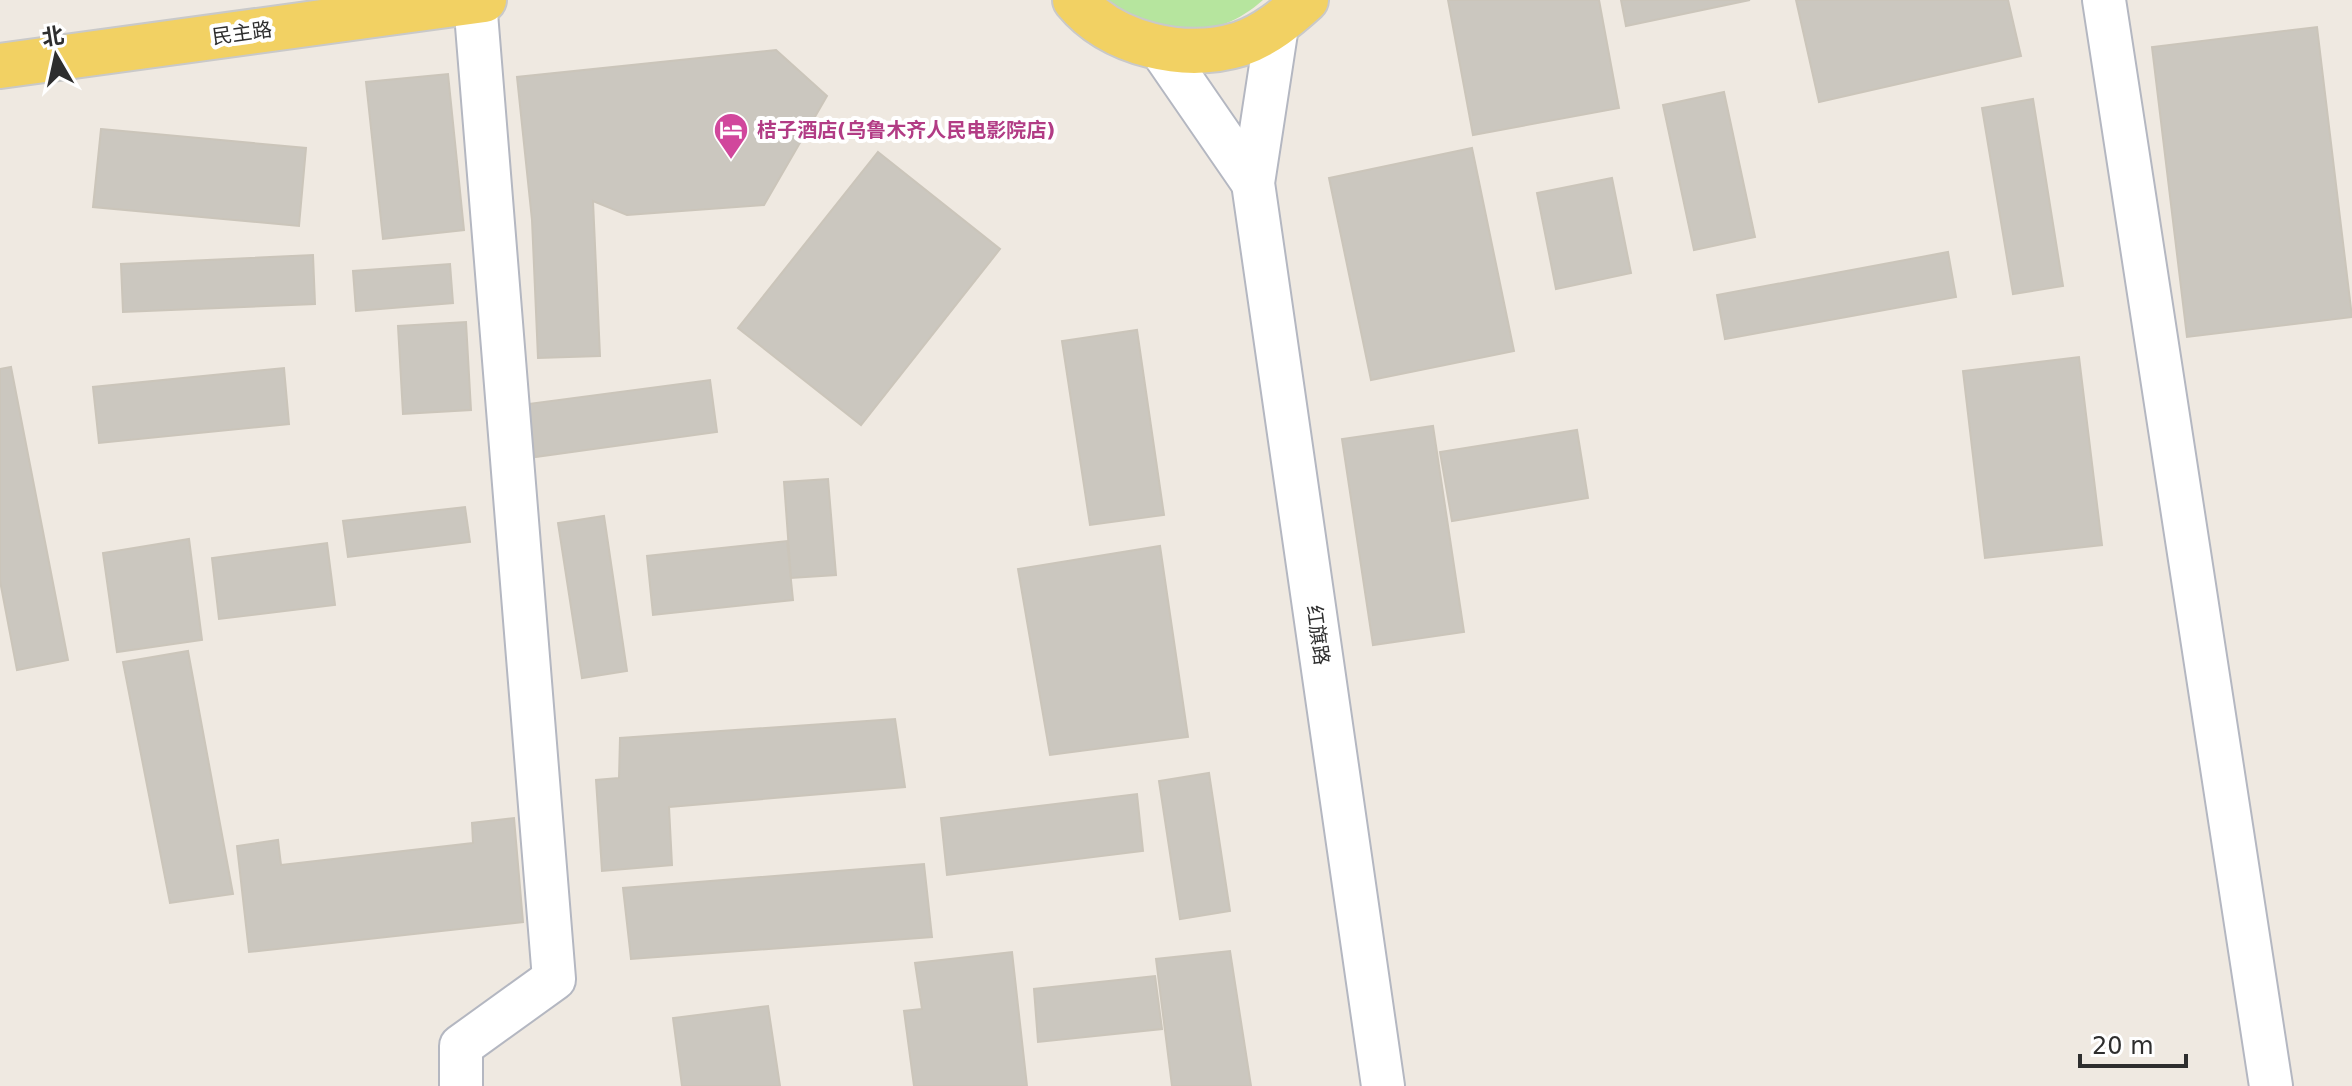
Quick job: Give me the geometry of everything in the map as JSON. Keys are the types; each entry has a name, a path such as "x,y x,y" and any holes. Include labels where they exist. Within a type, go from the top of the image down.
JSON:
{"main road":[{"path":"1075,0 1116,32 1160,48 1200,51 1240,44 1291,13"},
{"name":"民主路","path":"0,66 479,1"}],"street":[{"path":"2104,0 2271,1086"},
{"path":"461,1086 461,1046 554,979 479,1"},
{"path":"1253,183 1291,13"},
{"path":"1160,48 1253,183"},
{"name":"红旗路","path":"1253,183 1383,1086"}],"green space":[{"path":"1099,0 1263,0 1224,24 1203,30 1182,31 1140,22"}],"building":[{"path":"1448,0 1599,0 1619,108 1473,135"},
{"path":"1621,0 1750,0 1626,26"},
{"path":"1796,0 2008,0 2021,56 1819,102"},
{"path":"2317,27 2352,317 2187,337 2152,47"},
{"path":"776,50 827,96 764,205 627,215 593,201 600,356 538,358 532,220 517,77"},
{"path":"448,74 464,230 383,239 366,82"},
{"path":"1724,92 1755,237 1694,250 1663,105"},
{"path":"2033,99 2063,286 2013,294 1982,108"},
{"path":"101,129 306,148 299,226 93,207"},
{"path":"1472,148 1514,351 1371,380 1329,178"},
{"path":"878,152 1000,249 861,425 738,328"},
{"path":"1612,178 1631,273 1556,289 1537,193"},
{"path":"1948,252 1956,297 1725,339 1717,295"},
{"path":"313,255 315,304 123,312 121,264"},
{"path":"450,264 453,303 356,311 353,271"},
{"path":"466,322 471,410 403,414 398,326"},
{"path":"1137,330 1164,515 1090,525 1062,341"},
{"path":"2079,357 2102,545 1985,558 1963,371"},
{"path":"11,367 68,660 17,670 0,581 0,369"},
{"path":"284,368 289,424 99,443 93,387"},
{"path":"710,380 717,432 535,457 528,404"},
{"path":"1433,426 1464,632 1373,645 1342,439"},
{"path":"1577,430 1588,498 1452,521 1440,452"},
{"path":"828,479 836,575 791,578 784,482"},
{"path":"465,507 470,542 348,557 343,521"},
{"path":"604,516 627,671 582,678 558,523"},
{"path":"189,539 202,640 117,652 103,553"},
{"path":"787,541 793,600 653,615 647,556"},
{"path":"327,543 335,605 219,619 212,558"},
{"path":"1160,546 1188,737 1050,755 1018,569"},
{"path":"188,651 233,894 170,903 123,662"},
{"path":"895,719 905,787 669,807 672,865 602,871 596,780 619,778 620,738"},
{"path":"1209,773 1230,911 1180,919 1159,781"},
{"path":"1137,794 1143,851 947,875 941,818"},
{"path":"514,818 523,922 249,952 237,846 278,840 281,865 473,843 472,823"},
{"path":"924,864 932,937 631,959 623,888"},
{"path":"1230,951 1251,1086 1172,1086 1156,959"},
{"path":"1012,952 1027,1086 914,1086 904,1011 922,1009 915,963"},
{"path":"1155,976 1162,1029 1038,1042 1034,989"},
{"path":"768,1006 780,1086 682,1086 673,1018"}],"place":[{"name":"桔子酒店(乌鲁木齐人民电影院店)","path":"731,161"}]}
